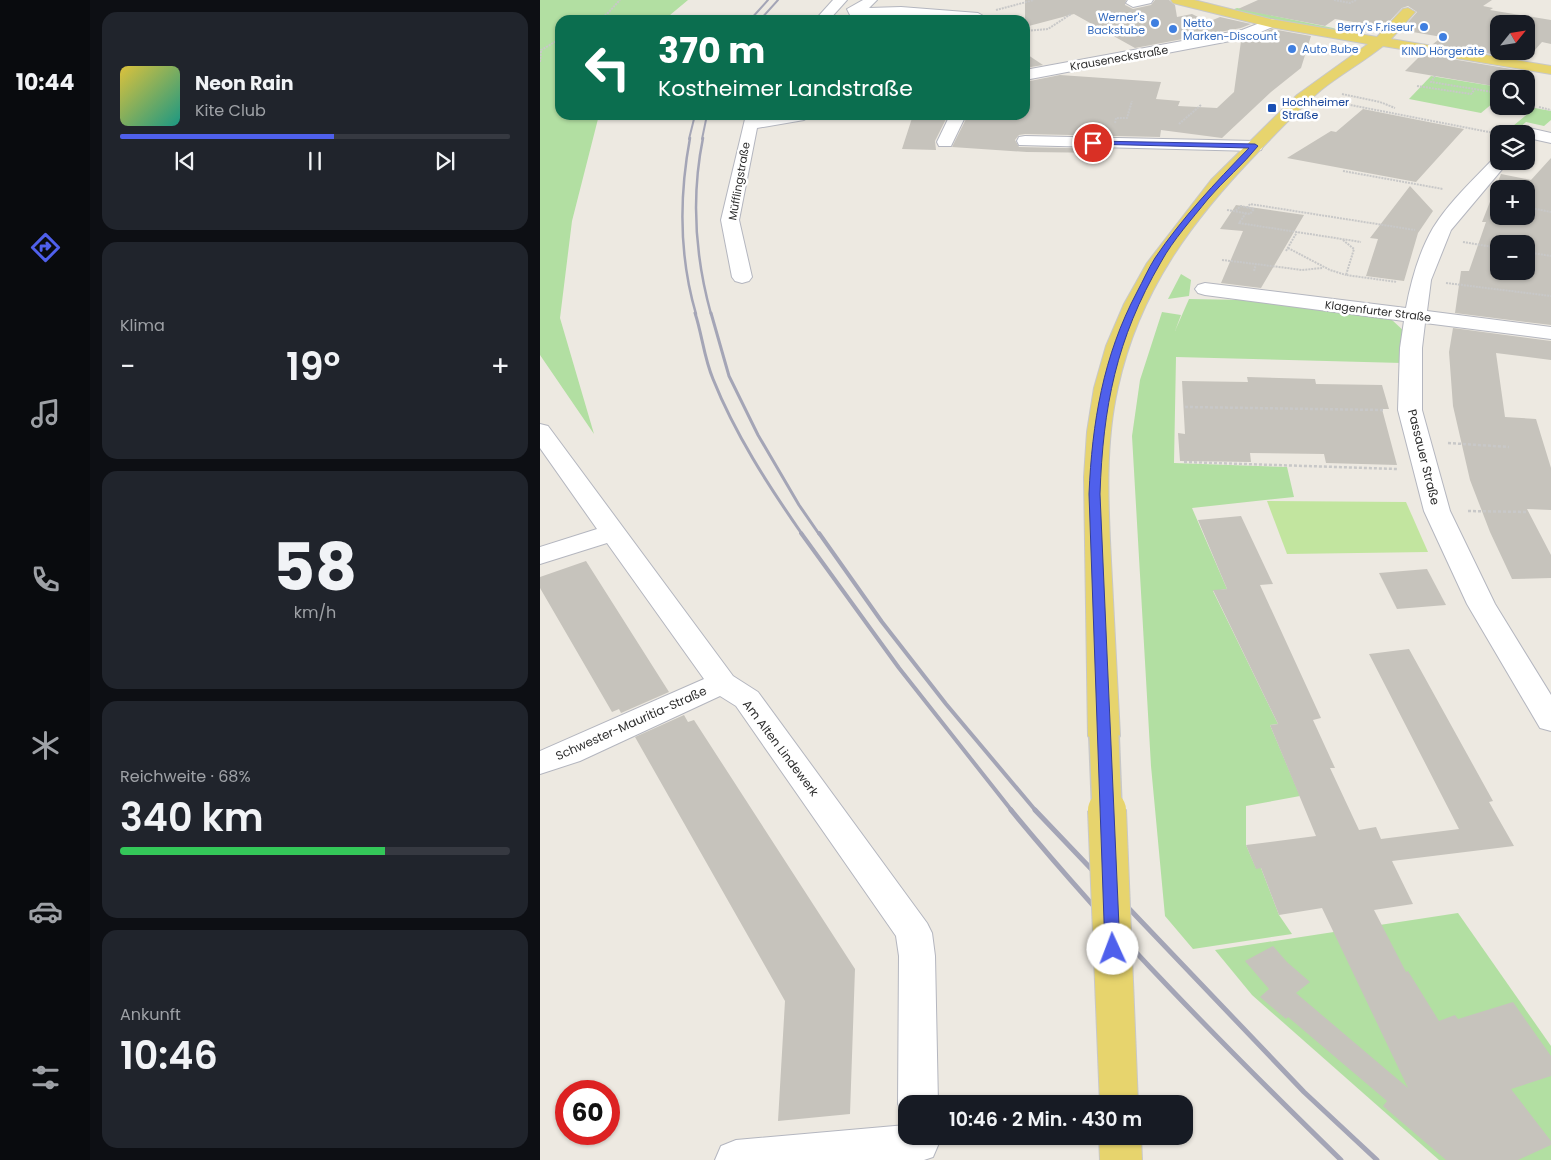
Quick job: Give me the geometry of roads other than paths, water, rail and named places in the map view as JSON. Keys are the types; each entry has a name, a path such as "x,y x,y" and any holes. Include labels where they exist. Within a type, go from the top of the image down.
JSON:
{"main road":[{"path":"1178,0 1216,5 1233,4 1375,38 1551,70"},
{"path":"1216,5 1270,23 1551,62"},
{"path":"1119,1095 1095,494 1096,448 1108,375 1126,322 1158,260 1207,196 1297,104 1375,38 1413,9"},
{"path":"1120,1145 1121,1160"}],"street":[{"path":"826,15 840,0"},
{"path":"856,15 854,9 866,4 870,0"},
{"path":"865,15 901,11 960,15"},
{"name":"Krauseneckstraße","path":"1030,74 1246,34 1270,23"},
{"name":"Müfflingstraße","path":"742,277 730,220 752,120"},
{"path":"945,142 956,120"},
{"path":"1535,136 1551,138"},
{"path":"1025,141 1255,146"},
{"name":"Passauer Straße","path":"1494,170 1471,194 1438,236 1420,283 1411,348 1410,410 1437,511 1481,604 1547,710"},
{"name":"Klagenfurter Straße","path":"1205,289 1551,333"},
{"name":"Am Alten Lindewerk","path":"540,431 722,683 747,699 914,933 917,956 918,1095"},
{"path":"540,556 612,532"},
{"name":"Schwester-Mauritia-Straße","path":"540,763 569,753 722,683"},
{"path":"736,1160 918,1146"}],"railway":[{"path":"754,15 768,0"},
{"path":"764,15 778,0"},
{"path":"689,139 694,120"},
{"path":"702,139 706,120"},
{"path":"690,138 686,160 682,226 686,270 696,314"},
{"path":"703,138 697,182 696,226 701,270 711,314"},
{"path":"695,313 710,371 731,420 765,478 802,534"},
{"path":"711,313 729,376 758,435 799,505 819,534"},
{"path":"801,533 899,668 1012,811"},
{"path":"819,533 882,622 946,704 1036,811"},
{"path":"1011,810 1089,901 1171,990 1341,1160"},
{"path":"1035,810 1304,1092 1377,1160"}],"place":[{"name":"Werner's Backstube","path":"1155,23"},
{"name":"Berry's F.riseur","path":"1424,27"},
{"name":"Netto Marken-Discount","path":"1173,29"},
{"name":"KIND Hörgeräte","path":"1443,37"},
{"name":"Auto Bube","path":"1292,49"},
{"name":"Hochheimer Straße","path":"1272,108"}]}
